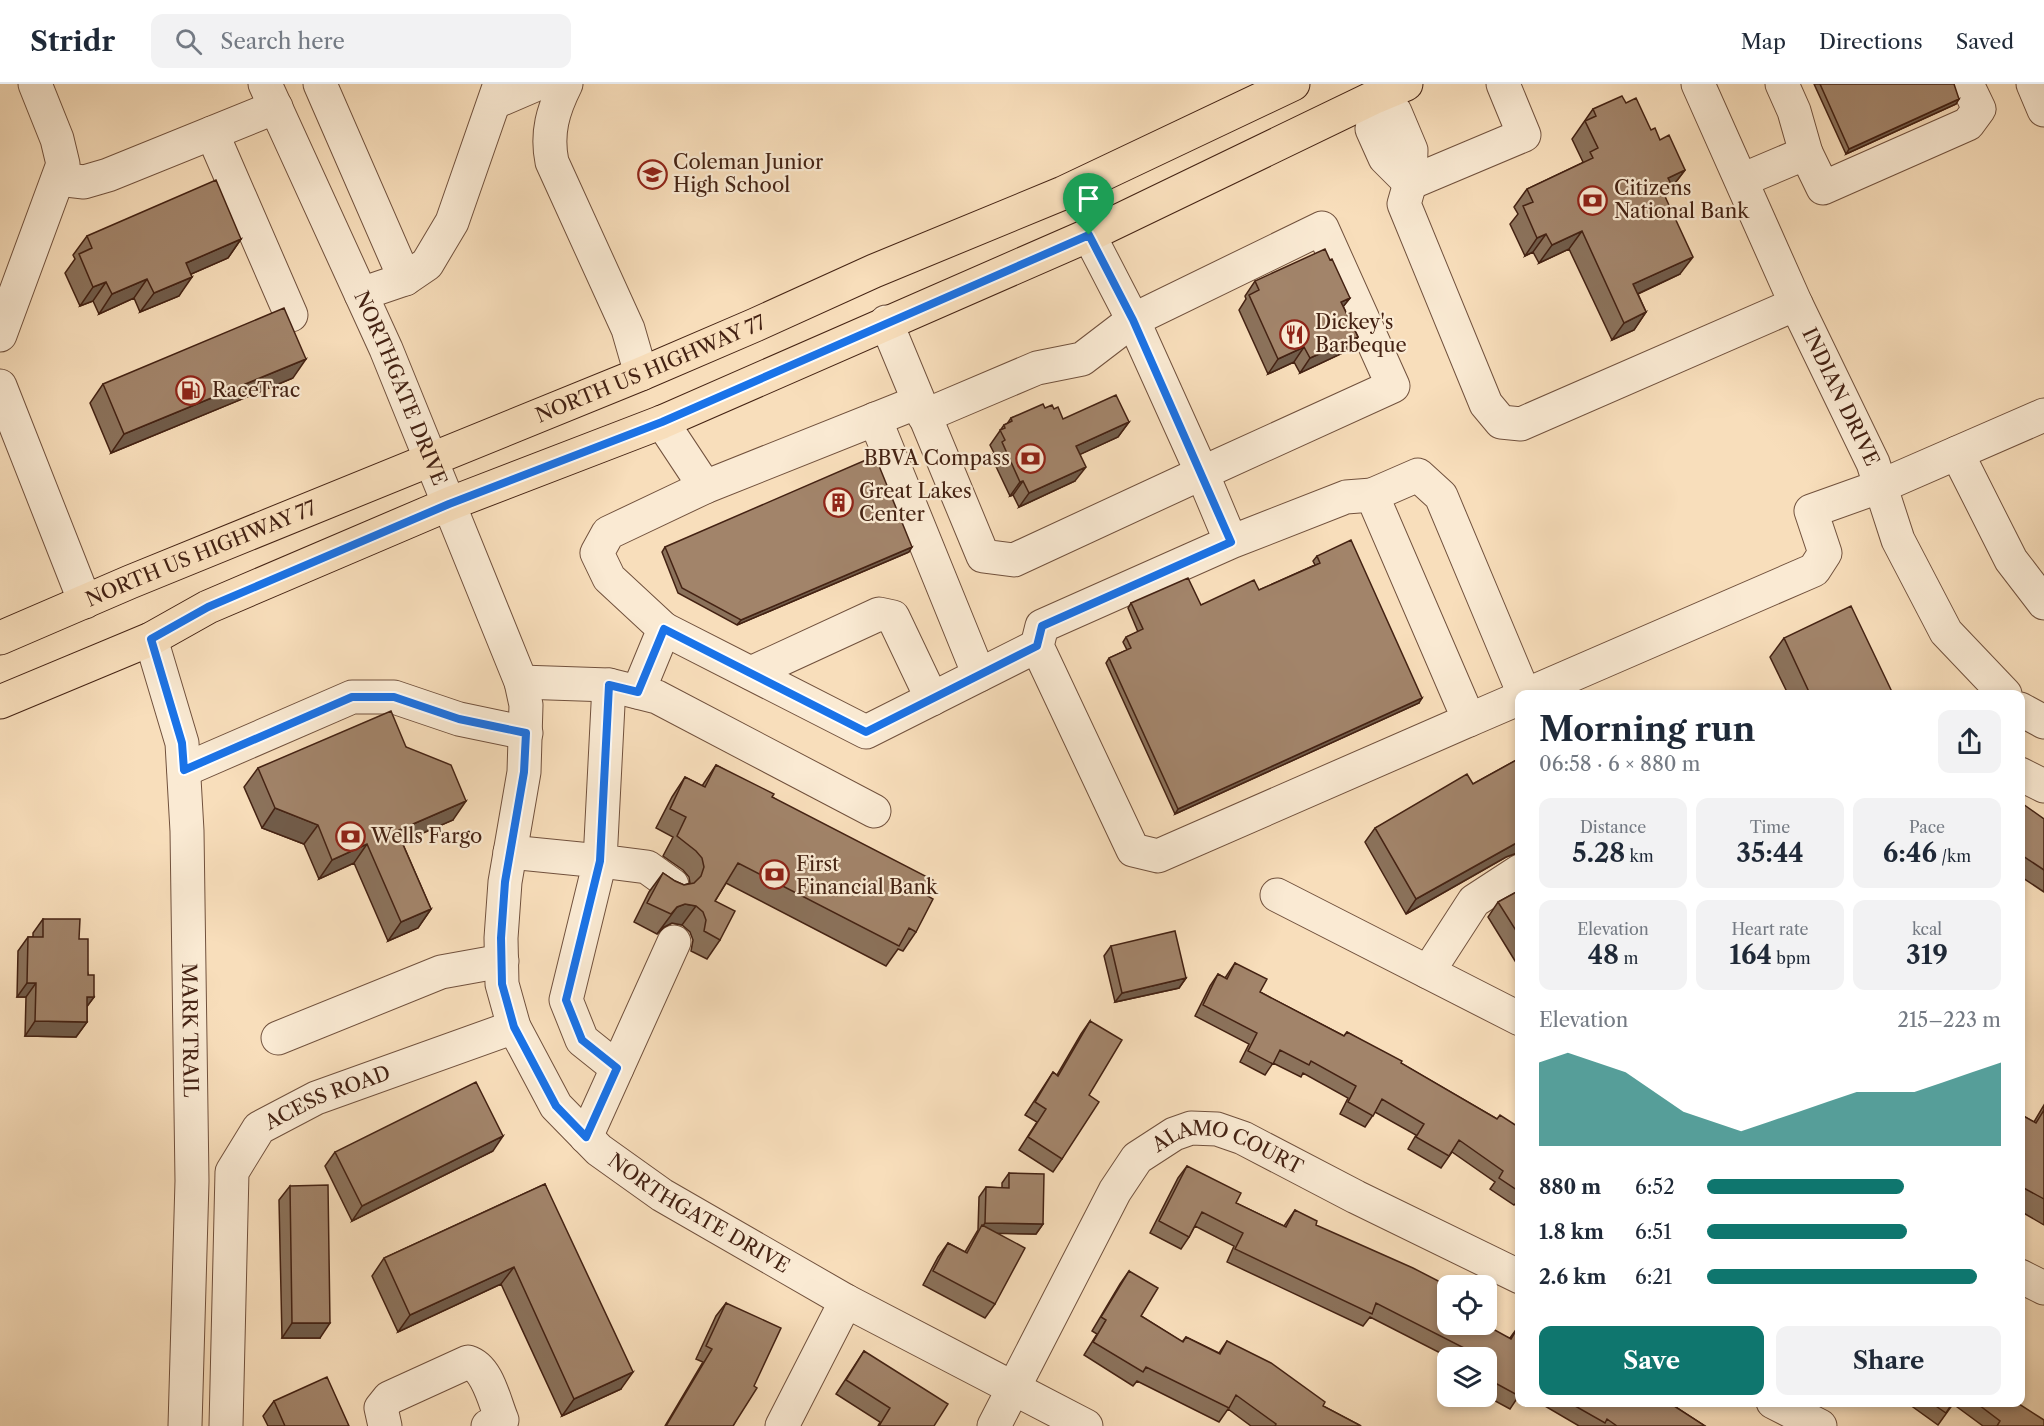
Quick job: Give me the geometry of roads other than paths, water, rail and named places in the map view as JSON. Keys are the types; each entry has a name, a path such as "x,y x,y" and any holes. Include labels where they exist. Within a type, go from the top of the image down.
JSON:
{"main road":[{"name":"NORTH US HIGHWAY 77","path":"0,638 641,374 874,271 1063,193 1293,84"},
{"path":"0,702 151,639 208,607 449,504 662,422 1089,235 1376,101 1406,84"}],"street":[{"path":"0,335 63,164 57,139 35,84"},
{"path":"320,84 405,279"},
{"path":"361,294 405,279 428,264 453,222 497,93 537,84"},
{"path":"566,84 557,103 550,127 548,145 552,162 628,329 641,374"},
{"path":"1410,183 1524,135 1503,84"},
{"name":"INDIAN DRIVE","path":"1698,84 1796,304 1873,463 1898,540 1946,632 2001,690"},
{"path":"1782,84 1794,111 1806,153 1823,188 1968,124 1979,109 1968,84"},
{"path":"2033,84 2044,110"},
{"path":"58,179 84,182 108,175 212,133 270,96"},
{"name":"NORTHGATE DRIVE","path":"270,96 386,349 521,682 526,705 524,772 505,882 501,938 502,984 514,1027 556,1106 599,1150 662,1195 846,1301 1086,1426"},
{"path":"1376,101 1395,112 1411,150 1410,183 1404,204 1486,404 1502,422 1521,424 1796,304"},
{"path":"212,133 291,315"},
{"path":"1742,180 1806,153"},
{"path":"886,322 921,409 982,556 1014,560 1394,386 1322,228 1133,320 1082,358 1037,368 921,409 875,419 705,487 608,533 597,553 609,578 664,629 866,732 1037,646"},
{"path":"1089,235 1133,320 1231,542"},
{"path":"0,386 85,602"},
{"path":"1535,690 1814,570 1825,553 1811,511 1881,486 2044,415"},
{"path":"875,419 979,675"},
{"path":"662,422 705,487"},
{"path":"1957,453 2012,560 2044,603"},
{"path":"1515,700 1158,856 1133,850 1037,646 1042,626 1231,542 1346,497 1372,495 1418,475 1441,496 1524,690"},
{"path":"1372,495 1469,720"},
{"path":"751,673 879,614 893,617 932,699"},
{"path":"617,1068 582,1040 566,1000 600,861 624,688 664,629"},
{"name":"MARK TRAIL","path":"151,639 182,743 187,831 192,1181 185,1426"},
{"path":"521,682 624,688 657,697 874,811"},
{"path":"184,770 352,697 394,697 459,719 526,733"},
{"path":"2025,712 2044,722"},
{"path":"2025,776 2044,786"},
{"path":"510,852 647,867 672,885"},
{"path":"1428,972 1474,901 1515,874"},
{"path":"1277,896 1515,1016"},
{"path":"586,1137 674,942"},
{"path":"279,1038 441,972 502,961"},
{"name":"ACESS ROAD","path":"226,1426 232,1172 259,1128 316,1098 514,1027"},
{"name":"ALAMO COURT","path":"994,1426 1115,1191 1137,1158 1174,1134 1191,1128 1217,1129 1243,1138 1356,1197 1515,1275"},
{"path":"2025,1278 2044,1288"},
{"path":"782,1426 846,1301"},
{"path":"385,1426 381,1408 388,1398 468,1362 476,1365 483,1374 502,1420 488,1426"},
{"path":"1783,1407 1820,1426"}],"place":[{"name":"Coleman Junior High School","path":"652,174"},
{"name":"Citizens National Bank","path":"1593,200"},
{"name":"Dickey's Barbeque","path":"1294,334"},
{"name":"RaceTrac","path":"191,390"},
{"name":"BBVA Compass","path":"1031,458"},
{"name":"Great Lakes Center","path":"838,503"},
{"name":"Wells Fargo","path":"350,836"},
{"name":"First Financial Bank","path":"775,875"}]}
